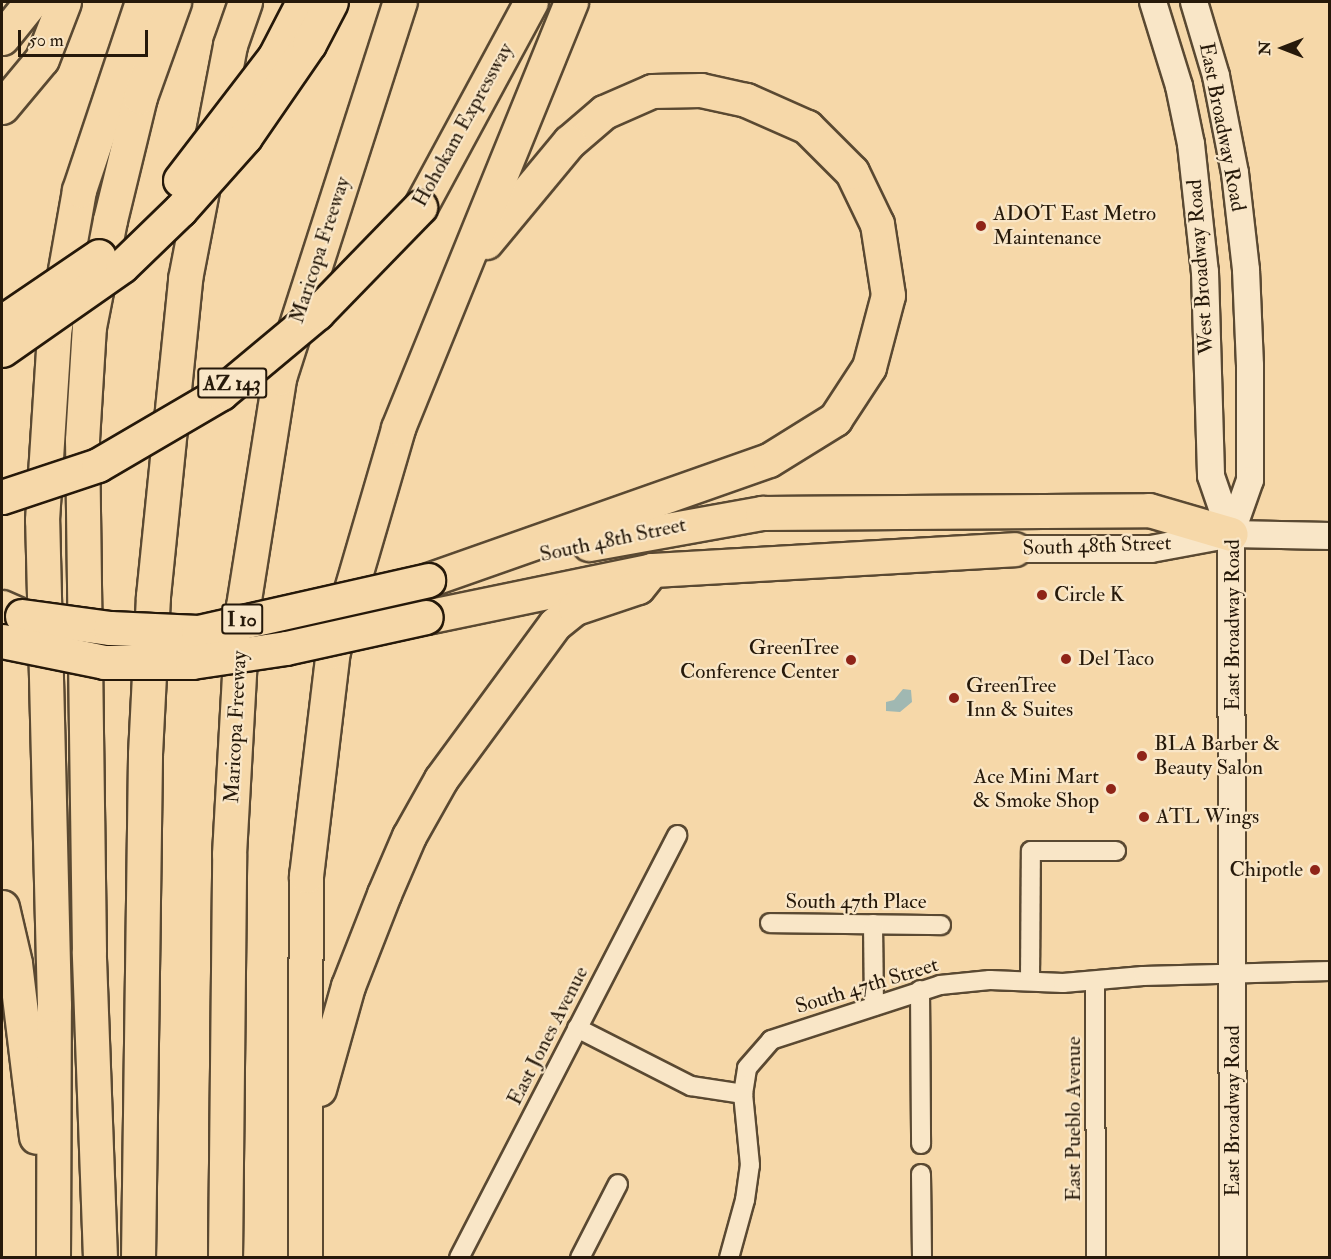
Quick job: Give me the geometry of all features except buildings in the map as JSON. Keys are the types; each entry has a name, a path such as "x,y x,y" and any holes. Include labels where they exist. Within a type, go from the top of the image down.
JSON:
{"highway":[{"path":"2,38 31,2"},
{"path":"2,107 42,59 64,2"},
{"path":"53,1257 54,993 42,520 54,332 79,190 142,2"},
{"path":"100,1257 89,951 82,440 89,327 110,220 140,98 174,2"},
{"path":"138,1257 145,754 153,596 185,279 230,45 245,2"},
{"path":"2,322 92,263 181,180 275,56 303,2"},
{"path":"2,351 122,266 180,210 245,137 309,44 331,2"},
{"name":"Maricopa Freeway","path":"225,1257 229,854 243,606 279,378 400,2"},
{"name":"Hohokam Expressway","path":"2,497 98,465 221,393 317,314 420,207 531,2"},
{"path":"305,1257 306,876 333,651 398,428 571,2"},
{"path":"428,580 769,460 797,443 835,419 868,367 888,295 878,224 852,172 807,128 746,100 701,90 652,91 604,112 569,142 462,271"},
{"name":"South 48th Street","path":"12,612 110,628 198,632 649,531 762,513 1149,510 1232,534"},
{"name":"South 48th Street","path":"2,641 104,662 192,662 286,648 652,570 1014,549"},
{"path":"307,1135 348,986 409,836 441,779 555,624 575,608 638,587 652,570"},
{"path":"2,907 15,963 48,1257"}],"main road":[{"name":"West Broadway Road","path":"1152,2 1179,86 1191,144 1205,272 1211,476 1232,534"},
{"name":"East Broadway Road","path":"1194,2 1216,76 1236,173 1246,270 1250,480 1232,534 1233,1257"},
{"name":"South 48th Street","path":"1014,549 1151,549 1232,534 1329,536"}],"street":[{"name":"East Jones Avenue","path":"459,1257 677,835"},
{"path":"1030,981 1031,851 1116,851"},
{"name":"South 47th Place","path":"770,923 941,925"},
{"path":"873,924 874,1006"},
{"name":"South 47th Street","path":"729,1257 745,1200 750,1165 743,1094 747,1068 771,1040 921,990 974,980 1095,981 1152,975 1233,976 1329,971"},
{"name":"East Pueblo Avenue","path":"1095,981 1096,1257"},
{"path":"921,990 921,1144"},
{"path":"578,1028 692,1086 717,1093 743,1094"},
{"path":"921,1174 922,1257"},
{"path":"580,1257 618,1184"}],"water":[{"path":"903,689 911,690 912,702 900,712 886,711 886,702 894,700"}],"place":[{"name":"ADOT East Metro Maintenance","path":"981,226"},
{"name":"Circle K","path":"1042,595"},
{"name":"Del Taco","path":"1066,659"},
{"name":"GreenTree Conference Center","path":"851,660"},
{"name":"GreenTree Inn & Suites","path":"954,698"},
{"name":"BLA Barber & Beauty Salon","path":"1142,756"},
{"name":"Ace Mini Mart & Smoke Shop","path":"1111,789"},
{"name":"ATL Wings","path":"1144,817"},
{"name":"Chipotle","path":"1315,870"}]}
